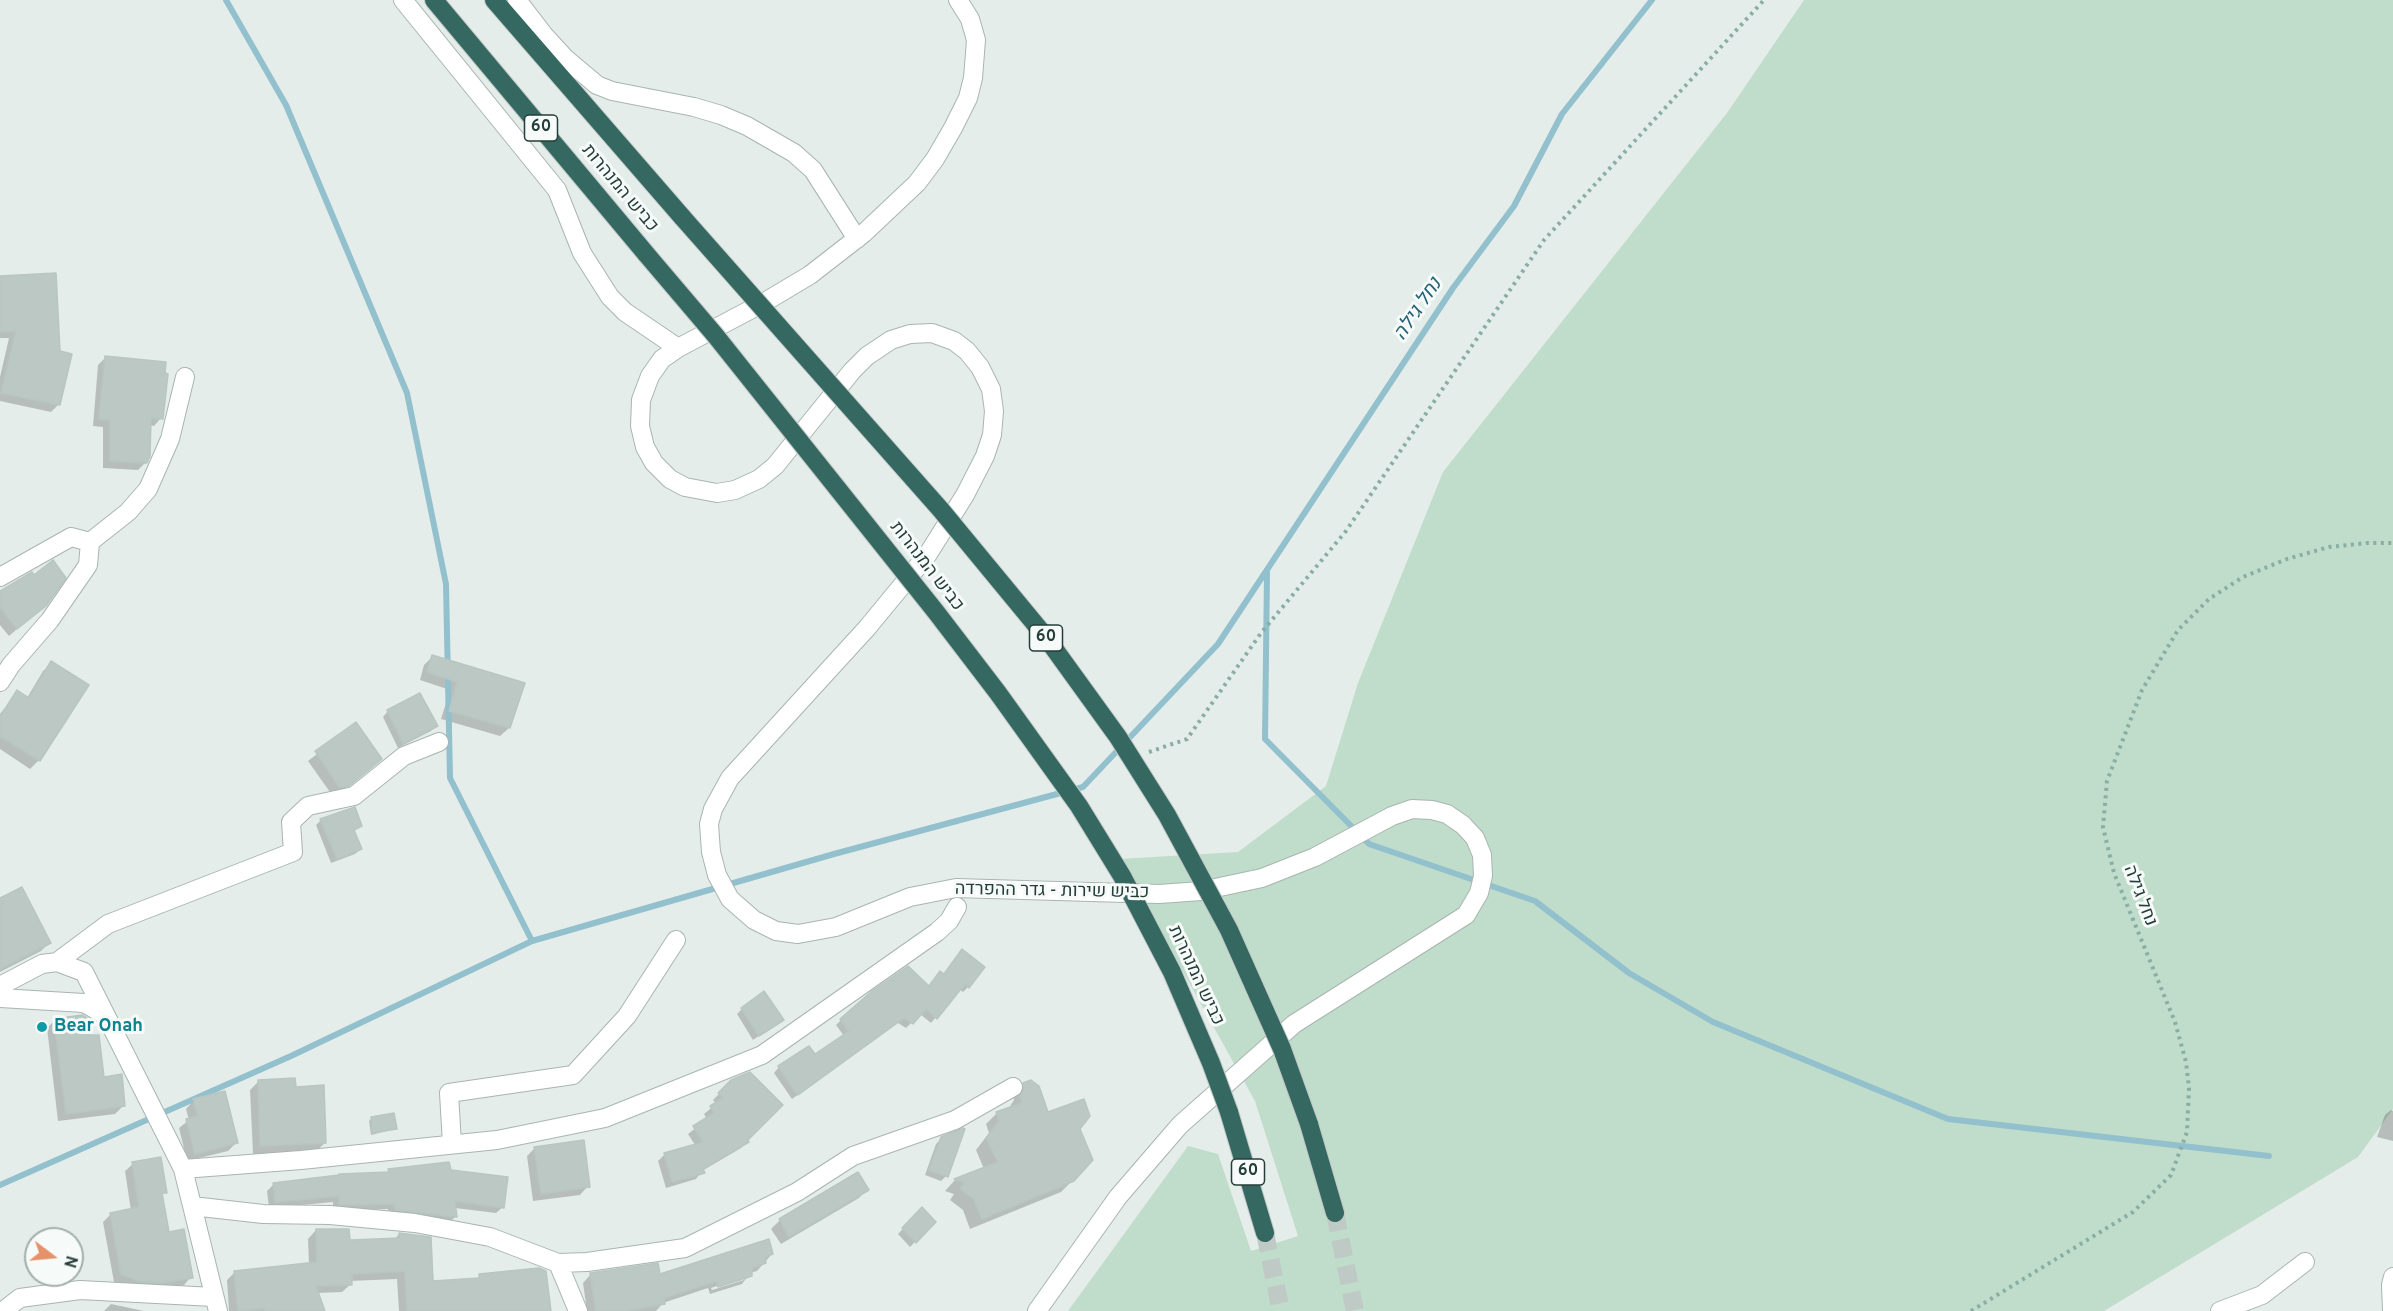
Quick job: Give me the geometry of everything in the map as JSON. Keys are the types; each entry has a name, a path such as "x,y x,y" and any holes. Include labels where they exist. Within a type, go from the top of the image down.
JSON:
{"highway":[{"name":"כביש המנהרות","path":"434,0 722,344 999,693 1079,806 1122,876 1172,972 1207,1052 1229,1112 1265,1233"},
{"name":"כביש המנהרות","path":"494,0 941,510 1045,636 1118,737 1167,815 1229,930 1282,1049 1309,1124 1335,1213"}],"street":[{"path":"403,0 557,190 582,253 610,297 625,312 678,348"},
{"path":"517,0 566,59 597,85 612,91 694,107 721,115 747,126 794,153 813,170 857,238"},
{"name":"כביש שירות - גדר ההפרדה","path":"958,0 970,19 976,40 975,68 968,98 935,159 917,183 857,238 810,275 662,359 650,376 641,400 640,426 645,447 654,463 670,478 685,487 717,493 735,490 759,479 775,466 852,371 867,356 891,340 910,334 932,333 954,341 967,351 980,367 991,389 994,411 992,435 985,456 965,495 928,554 867,627 730,778 713,809 709,824 710,843 717,875 730,899 754,920 776,931 798,934 837,927 910,897 956,888 1159,894 1201,891 1262,878 1315,857 1392,816 1412,809 1432,810 1447,814 1463,825 1475,838 1482,855 1483,876 1479,893 1466,915 1294,1024 1180,1125 1118,1197 1037,1311"},
{"path":"0,682 11,665 50,620 88,565 90,542 128,512 148,489 170,439 185,377"},
{"path":"0,577 71,537 90,542"},
{"path":"57,962 108,924 294,852 291,822 308,806 354,796 404,756 439,742"},
{"path":"183,1169 302,1160 497,1140 605,1118 762,1055 937,932 949,921 957,907"},
{"path":"452,1144 449,1093 573,1075 627,1016 676,940"},
{"path":"0,986 42,964 57,962 84,972 183,1169 216,1304 80,1290 20,1298 3,1311"},
{"path":"0,998 84,1003 106,1016"},
{"path":"192,1206 263,1214 330,1215 415,1223 489,1237 558,1263 587,1262 685,1248 797,1192 853,1156 955,1120 1013,1087"},
{"path":"2220,1311 2262,1295 2305,1262"},
{"path":"558,1263 578,1311"},
{"path":"2392,1311 2393,1277"}],"path":[{"path":"1140,755 1187,740 1261,633 1346,531 1544,240 1764,0"},
{"name":"נחל גילה","path":"1971,1311 2133,1212 2171,1175 2187,1132 2189,1088 2186,1062 2175,1022 2114,873 2103,827 2107,781 2142,690 2178,630 2209,599 2243,577 2287,559 2329,547 2393,543"}],"green space":[{"path":"1804,0 2393,0 2393,1109 2358,1157 2104,1311 1068,1311 1188,1146 1218,1154 1251,1251 1298,1236 1255,1101 1120,859 1238,852 1326,786 1358,683 1443,472 1727,113"}],"building":[{"path":"56,273 60,351 72,354 60,405 1,393 16,331 0,332 0,276"},
{"path":"105,356 166,362 165,373 168,374 163,419 151,418 150,456 147,463 110,461 110,420 99,419"},
{"path":"53,560 66,578 46,606 17,629 0,607 0,591 32,572 34,575"},
{"path":"432,655 525,683 510,728 449,711 457,682 427,672"},
{"path":"51,661 89,685 40,761 0,736 0,717 17,690 29,698"},
{"path":"420,693 438,726 403,744 387,710"},
{"path":"356,722 382,759 349,786 340,788 315,751"},
{"path":"355,807 362,826 354,830 362,849 337,859 320,819"},
{"path":"22,887 51,943 0,969 0,898"},
{"path":"962,949 985,967 969,988 965,984 937,1019 926,1009 913,1024 904,1018 798,1095 795,1092 778,1066 809,1046 815,1054 849,1031 840,1019 872,991 908,966 929,986 940,971 944,974"},
{"path":"764,991 784,1020 759,1036 741,1008"},
{"path":"82,1015 87,1018 90,1035 99,1035 104,1077 122,1074 125,1106 66,1114 54,1019"},
{"path":"750,1072 783,1105 748,1140 749,1142 703,1169 705,1173 672,1182 664,1153 703,1142 693,1126 714,1113 710,1106 723,1098 718,1093 731,1080"},
{"path":"295,1078 296,1087 324,1085 326,1143 260,1146 258,1080"},
{"path":"1031,1080 1039,1086 1048,1112 1084,1099 1090,1116 1080,1129 1093,1160 1074,1181 982,1219 974,1199 960,1189 964,1183 954,1179 998,1162 986,1138 999,1121 996,1112 1022,1103 1020,1096 1024,1088 1023,1083"},
{"path":"225,1091 238,1143 195,1154 186,1119 198,1116 193,1099"},
{"path":"394,1113 397,1129 372,1133 371,1117"},
{"path":"965,1129 948,1177 929,1170 941,1137"},
{"path":"584,1140 590,1187 541,1194 534,1147"},
{"path":"161,1157 167,1193 162,1193 169,1232 184,1229 193,1278 161,1283 141,1282 121,1274 110,1213 139,1207 132,1162"},
{"path":"449,1162 451,1170 508,1177 504,1208 455,1201 457,1217 395,1210 394,1204 339,1205 339,1196 275,1202 273,1183 339,1174 389,1172 388,1169"},
{"path":"858,1172 869,1190 789,1237 779,1219"},
{"path":"922,1207 936,1222 916,1243 902,1228"},
{"path":"316,1229 349,1229 350,1240 400,1238 399,1233 431,1237 433,1281 479,1278 479,1274 539,1268 546,1271 551,1311 407,1311 405,1271 352,1274 352,1285 316,1286 325,1311 265,1311 265,1308 238,1311 234,1271 317,1262"},
{"path":"769,1239 773,1254 765,1257 766,1263 752,1268 752,1276 718,1287 717,1281 664,1298 665,1304 625,1311 596,1311 590,1273 658,1263 660,1274"}],"waterway":[{"path":"226,0 286,105 407,393 446,584 450,778 532,941"},
{"path":"0,1185 291,1056 532,941 834,854 1083,787 1218,644 1453,288 1514,206 1562,114 1652,0"},
{"path":"1267,572 1265,739 1369,844 1535,901 1629,973 1713,1022 1948,1119 2269,1156"}],"tunnel":[{"path":"1335,1213 1355,1311"},
{"path":"1265,1233 1281,1311"}],"place":[{"name":"Bear Onah","path":"42,1027"}]}
